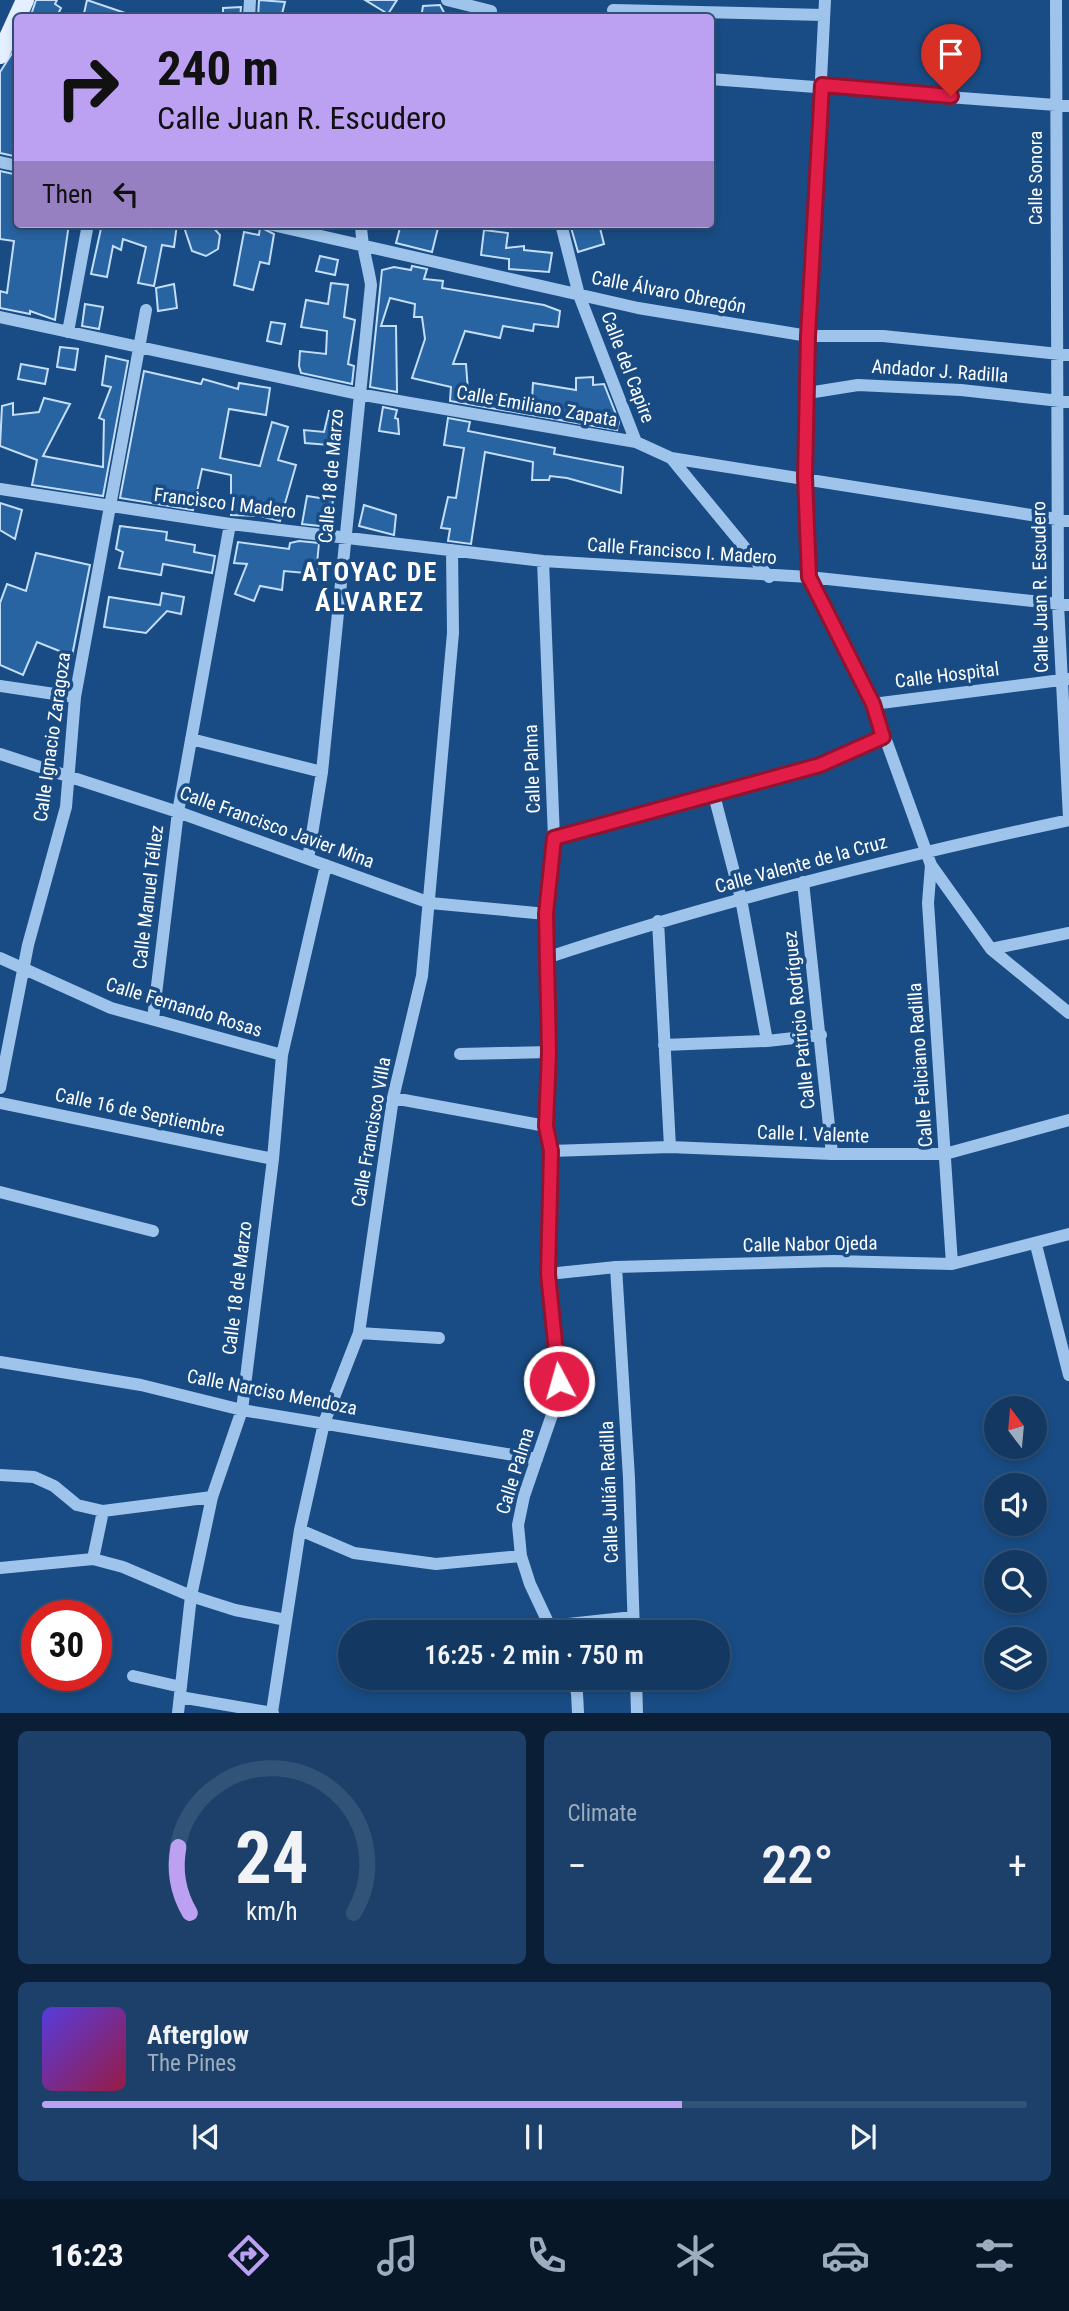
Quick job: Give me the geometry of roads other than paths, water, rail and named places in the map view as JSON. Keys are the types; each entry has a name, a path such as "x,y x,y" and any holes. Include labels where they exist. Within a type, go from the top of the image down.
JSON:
{"main road":[{"path":"0,55 14,30"}],"street":[{"path":"447,0 491,10"},
{"path":"825,0 808,336 805,477 809,577 873,704 932,864 991,949 1069,1013"},
{"name":"Calle Sonora","path":"1055,355 1056,0"},
{"path":"613,10 710,6 824,15"},
{"path":"714,79 822,85 1069,106"},
{"path":"68,332 87,228"},
{"name":"Calle Álvaro Obregón","path":"288,228 579,295 808,336 883,336 1069,355"},
{"name":"Calle 18 de Marzo","path":"308,859 322,772 371,285 368,258 361,243 361,228"},
{"name":"Calle del Capire","path":"562,228 579,295 636,442"},
{"name":"Calle Ignacio Zaragoza","path":"0,1088 24,969 66,807 75,697 146,310"},
{"name":"Calle Emiliano Zapata","path":"0,317 358,394 636,442 671,458 805,477 1064,520"},
{"name":"Calle Juan R. Escudero","path":"1055,355 1063,401 1069,819"},
{"name":"Andador J. Radilla","path":"808,393 858,385 961,390 1063,401"},
{"path":"671,458 769,577"},
{"path":"0,489 110,507"},
{"name":"Francisco I Madero","path":"110,507 544,561"},
{"name":"Calle Manuel Téllez","path":"153,1019 178,812 230,524"},
{"name":"Calle Francisco Villa","path":"272,1712 300,1530 324,1423 359,1333 393,1098 422,976 453,633 452,550"},
{"name":"Calle Francisco I. Madero","path":"544,561 769,577 809,577 1064,605"},
{"name":"Calle Palma","path":"544,561 554,838 546,914 549,1052 546,1126 551,1151 548,1274 559,1381 554,1409 523,1496 518,1524 521,1556 530,1584 548,1620"},
{"name":"Calle Hospital","path":"873,704 1065,679"},
{"path":"0,686 22,692 75,697"},
{"path":"554,838 820,765 883,737"},
{"path":"191,738 322,772"},
{"name":"Calle Francisco Javier Mina","path":"0,754 178,812 430,903 546,914"},
{"path":"714,795 741,900 767,1041"},
{"name":"Calle Valente de la Cruz","path":"546,958 658,921 803,882 926,850 1069,819"},
{"name":"Calle Feliciano Radilla","path":"932,864 928,903 951,1264"},
{"name":"Calle 18 de Marzo","path":"178,1713 191,1596 212,1497 242,1410 273,1159 282,1055 326,865"},
{"name":"Calle Patricio Rodríguez","path":"803,882 832,1154"},
{"path":"658,921 670,1147"},
{"path":"991,949 1069,933"},
{"name":"Calle Fernando Rosas","path":"0,958 111,1008 200,1035 282,1055"},
{"path":"664,1045 767,1041 821,1035"},
{"path":"460,1055 549,1052"},
{"path":"393,1098 546,1126"},
{"name":"Calle 16 de Septiembre","path":"0,1103 273,1159"},
{"name":"Calle I. Valente","path":"551,1151 670,1147 832,1154 946,1154 1069,1119"},
{"path":"0,1192 153,1231"},
{"name":"Calle Nabor Ojeda","path":"548,1274 616,1267 834,1261 951,1264 1036,1245 1069,1234"},
{"path":"1036,1245 1069,1375"},
{"name":"Calle Julián Radilla","path":"616,1267 629,1478 633,1620"},
{"path":"359,1333 439,1338"},
{"name":"Calle Narciso Mendoza","path":"0,1362 141,1385 242,1410 537,1459"},
{"path":"0,1475 34,1477 54,1486 77,1505 103,1511 212,1497"},
{"path":"93,1559 103,1511"},
{"path":"300,1530 354,1553 436,1564 521,1556"},
{"path":"0,1567 93,1559 123,1567 191,1596 235,1611 286,1620"},
{"path":"613,1620 633,1617"},
{"path":"132,1676 181,1692 272,1712"},
{"path":"576,1690 578,1713"},
{"path":"636,1690 637,1713"}],"district":[{"name":"ATOYAC DE ÁLVAREZ","path":"370,587"}]}
